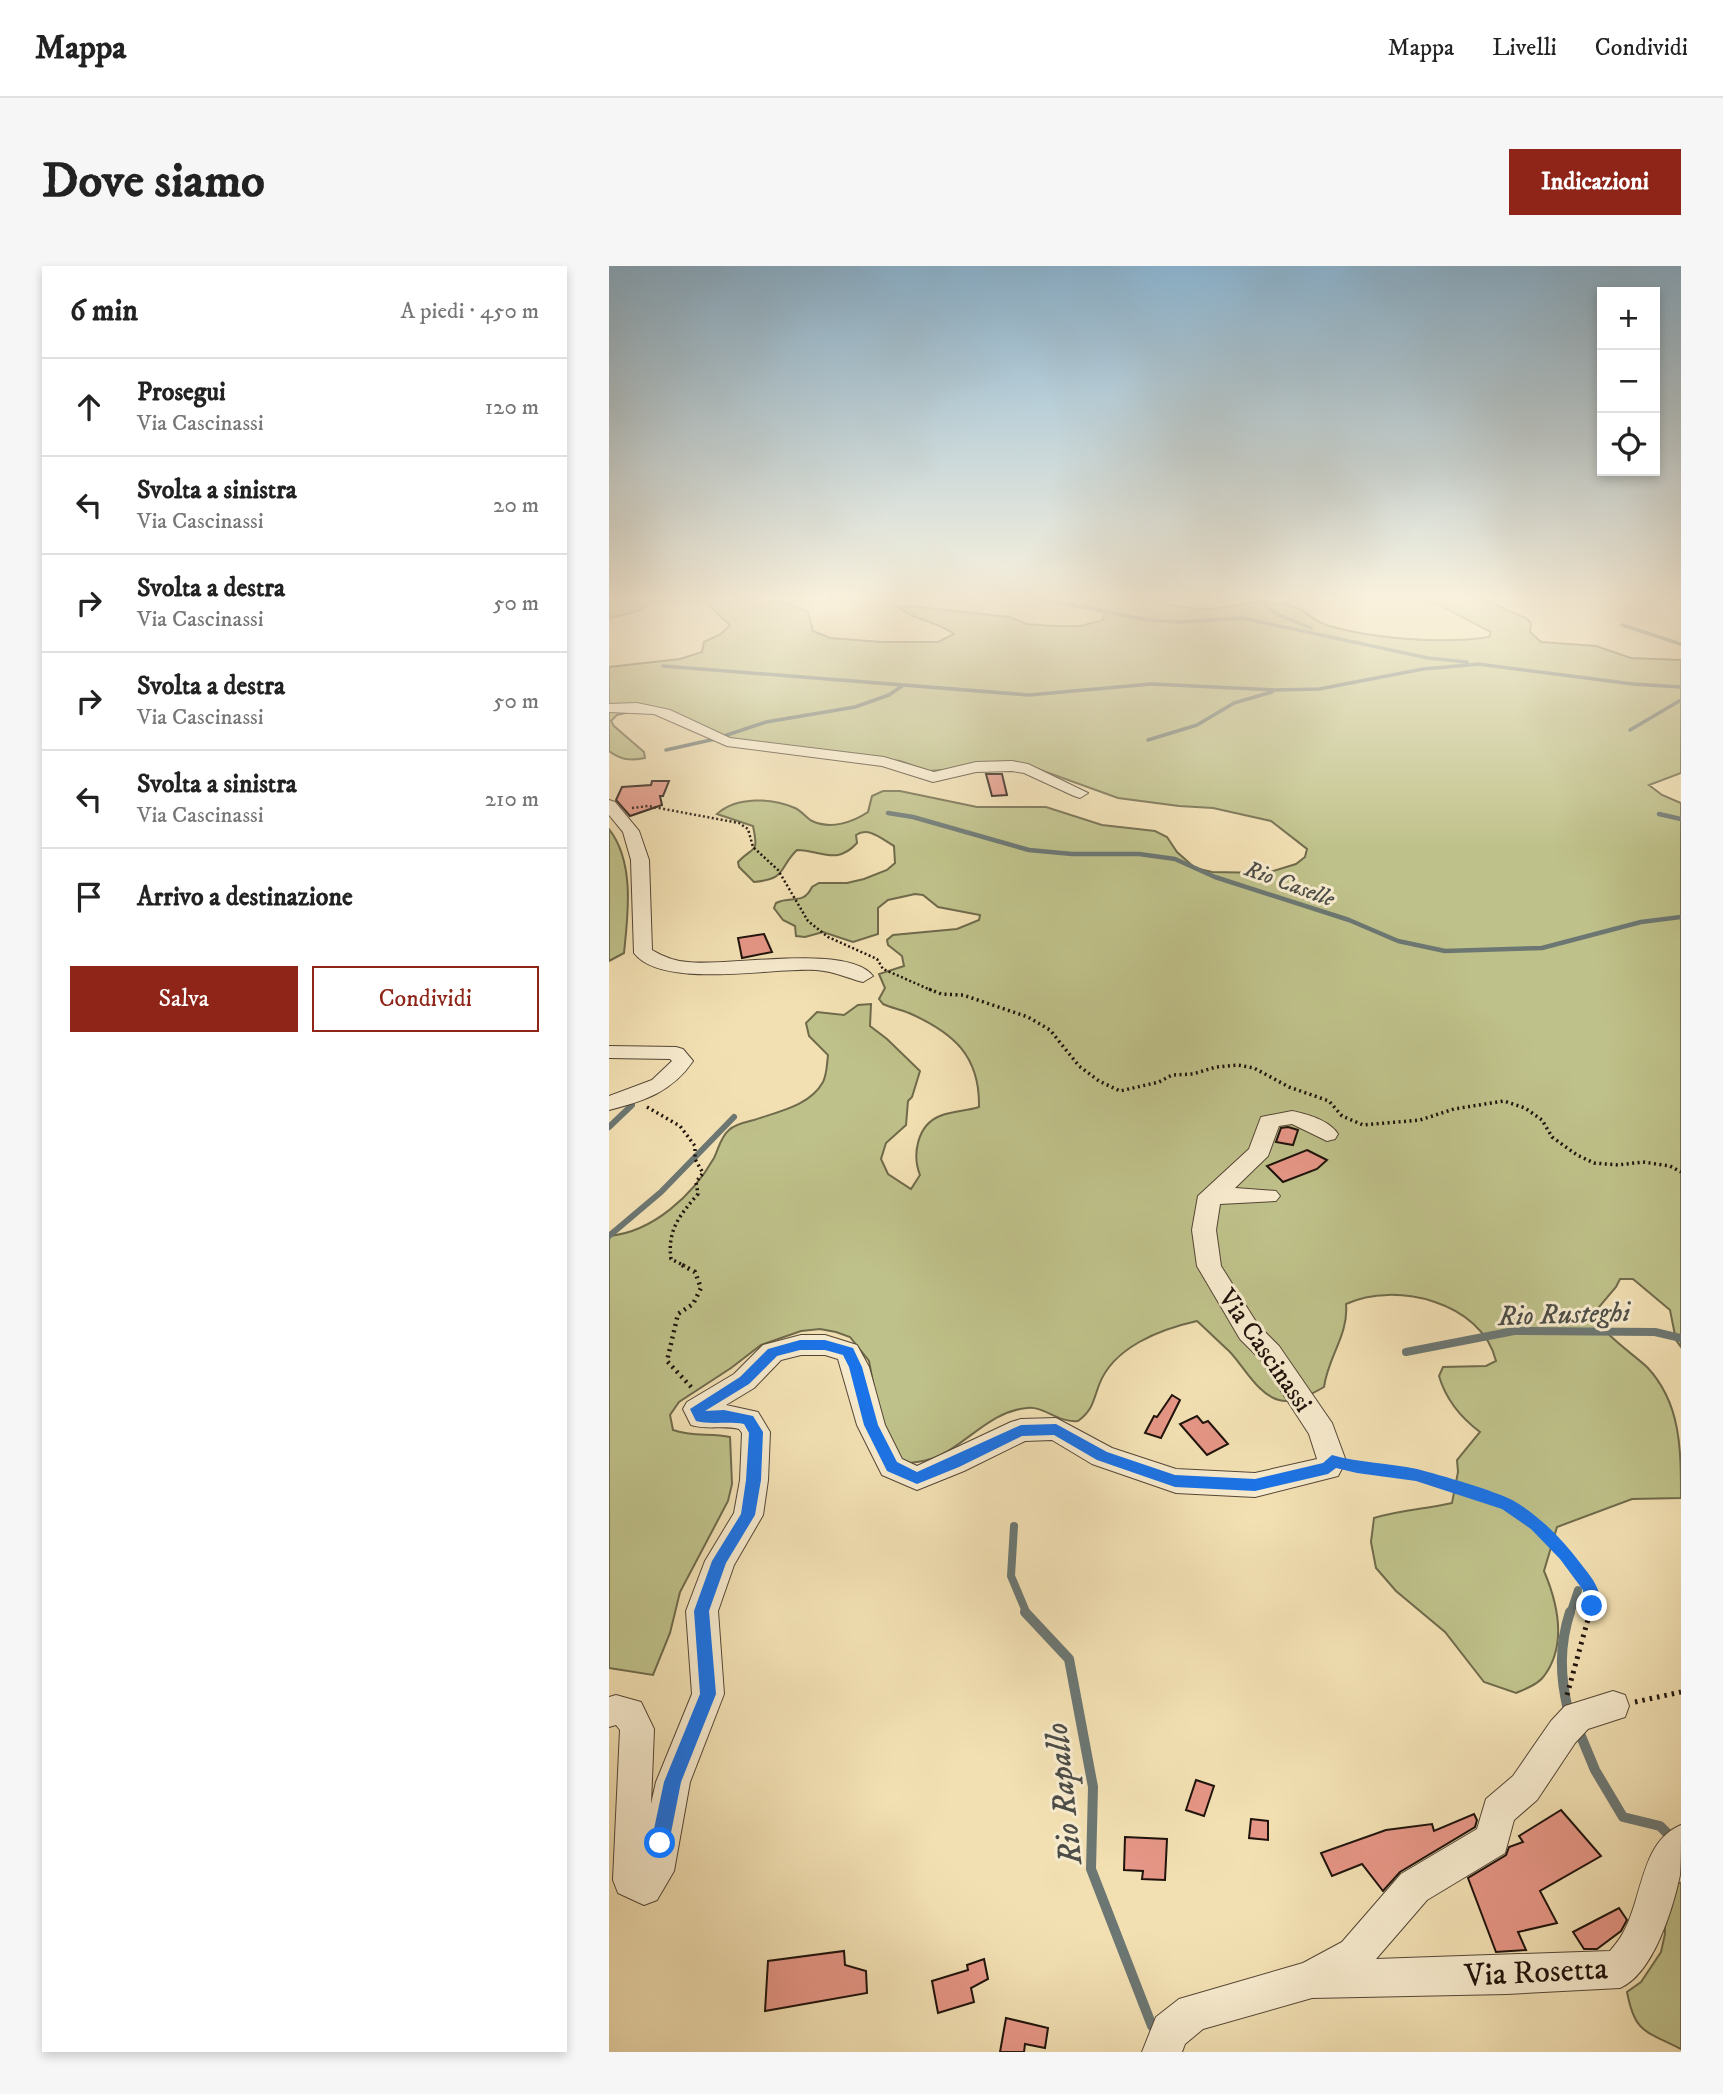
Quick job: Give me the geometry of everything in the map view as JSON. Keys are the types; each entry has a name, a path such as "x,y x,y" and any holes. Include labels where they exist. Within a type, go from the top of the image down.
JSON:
{"street":[{"path":"609,708 640,708 667,713 705,735 727,742 884,762 933,777 976,767 1012,765 1028,769 1080,793"},
{"path":"611,808 631,831 640,860 643,953 652,962 678,967 822,965 854,969 863,976"},
{"path":"609,1052 676,1054 683,1061 676,1073 649,1092 609,1103"},
{"path":"1210,1196 1246,1167 1260,1151 1269,1122 1279,1116 1301,1118 1327,1133"},
{"path":"1210,1196 1268,1196"},
{"name":"Via Cascinassi","path":"1210,1196 1204,1230 1209,1266 1249,1332 1270,1353 1322,1431 1332,1461"},
{"path":"609,1712 615,1710 629,1713 637,1729 631,1880 644,1886 656,1871 673,1782 708,1694 702,1611 720,1561 748,1515 754,1480 756,1432 748,1420 724,1415 701,1417 697,1409 744,1381 772,1353 800,1345 825,1345 848,1352 856,1367 871,1425 892,1466 917,1478 1021,1430 1056,1429 1102,1456 1175,1481 1255,1485 1328,1468 1332,1461"},
{"name":"Via Rosetta","path":"1162,2052 1170,2031 1193,2013 1312,1979 1355,1955 1414,1886 1492,1840 1498,1811 1525,1788 1563,1732 1577,1717 1613,1706"},
{"name":"Via Rosetta","path":"1312,1979 1507,1975 1620,1969 1639,1943 1665,1864 1681,1843"}],"path":[{"path":"611,808 648,806 739,823 748,829 753,847 778,870 808,921 828,937 877,959 883,969 892,974 941,994 963,996 1028,1017 1050,1030 1089,1073 1120,1091 1159,1082 1172,1075 1193,1074 1216,1067 1238,1065 1254,1068 1289,1087 1329,1101 1342,1116 1363,1125 1420,1120 1454,1109 1504,1101 1525,1108 1542,1120 1552,1137 1577,1155 1594,1163 1618,1165 1643,1162 1681,1172"},
{"path":"631,1097 680,1126 695,1146 695,1158 703,1173 696,1182 698,1194 674,1223 667,1239 671,1259 695,1272 701,1288 693,1304 678,1314 667,1362 708,1401"},
{"path":"1332,1461 1357,1468 1416,1475 1452,1485 1507,1504 1536,1524 1565,1555 1590,1588 1592,1606 1586,1634 1567,1690 1567,1701"},
{"path":"1613,1706 1681,1692"}],"green space":[{"path":"609,681 1681,681 1681,773 1649,785 1662,795 1681,803 1681,1347 1676,1340 1670,1310 1633,1279 1620,1279 1593,1314 1611,1336 1647,1367 1667,1396 1677,1428 1681,1498 1632,1499 1557,1527 1544,1571 1556,1611 1558,1638 1556,1651 1544,1676 1516,1693 1484,1682 1445,1632 1396,1591 1376,1568 1371,1542 1374,1518 1452,1503 1458,1472 1457,1460 1480,1432 1460,1414 1450,1400 1439,1376 1443,1367 1486,1366 1496,1361 1488,1341 1474,1324 1455,1311 1411,1296 1388,1295 1366,1297 1346,1304 1344,1325 1324,1387 1303,1398 1285,1401 1264,1392 1229,1351 1197,1321 1154,1335 1115,1360 1099,1385 1090,1409 1078,1421 1064,1420 1040,1409 1013,1411 989,1423 943,1454 904,1464 880,1420 869,1361 850,1337 820,1329 801,1331 761,1345 679,1402 670,1415 673,1430 730,1437 732,1484 728,1501 680,1592 670,1633 653,1675 609,1668 609,1236 641,1227 683,1198 705,1172 731,1128 792,1107 817,1090 824,1079 828,1055 809,1036 806,1023 817,1012 844,1015 858,1005 871,1004 870,1026 920,1071 912,1097 908,1101 906,1125 886,1143 881,1159 888,1174 911,1189 920,1175 918,1141 926,1126 940,1116 979,1107 975,1074 961,1048 925,1021 883,1004 879,999 885,988 879,974 904,966 902,956 888,945 887,940 893,935 957,929 979,920 980,915 938,907 923,895 915,894 888,900 878,908 878,934 853,942 823,932 805,937 796,936 795,926 783,920 774,908 776,903 801,898 819,883 847,883 887,870 895,863 894,846 876,835 861,833 856,835 857,843 842,854 828,855 797,850 778,875 765,881 754,882 739,867 738,862 755,846 753,826 717,814 734,804 755,800 786,805 819,824 834,825 849,822 868,812 872,796 883,791 900,791 977,807 1046,807 1102,825 1155,831 1167,837 1177,852 1195,868 1212,872 1267,873 1296,864 1305,857 1307,849 1271,821 1213,808 1118,798 1024,764 929,771 900,761 829,754 727,738 650,707 617,715 611,721 644,752 645,758 622,758 609,751"},
{"path":"609,829 623,857 628,906 624,953 609,961"},
{"path":"1677,1883 1681,1883 1681,2049 1644,2030 1638,2024 1627,1992 1641,1982 1661,1952 1665,1915"}],"building":[{"path":"986,774 1002,774 1007,795 992,796"},
{"path":"652,781 669,781 663,796 660,796 662,805 630,816 616,800 622,787 651,785"},
{"path":"764,934 772,952 742,958 738,938"},
{"path":"1281,1128 1298,1130 1293,1145 1276,1142"},
{"path":"1307,1150 1327,1160 1317,1169 1283,1182 1267,1166"},
{"path":"1172,1395 1180,1400 1161,1438 1145,1433 1154,1416 1157,1417"},
{"path":"1197,1416 1203,1423 1208,1421 1228,1444 1207,1455 1180,1424"},
{"path":"1196,1780 1214,1786 1204,1816 1186,1810"},
{"path":"1561,1810 1601,1856 1540,1891 1557,1923 1518,1932 1526,1950 1496,1952 1468,1878 1506,1855 1509,1847 1523,1842 1519,1836"},
{"path":"1474,1814 1477,1820 1475,1827 1400,1872 1383,1891 1362,1864 1332,1876 1321,1853 1386,1830 1432,1824 1434,1831"},
{"path":"1251,1819 1268,1821 1268,1840 1249,1838"},
{"path":"1125,1837 1167,1839 1165,1880 1142,1879 1143,1871 1124,1870"},
{"path":"1619,1908 1627,1920 1621,1931 1597,1949 1584,1949 1573,1932"},
{"path":"844,1951 845,1965 866,1971 867,1993 765,2011 768,1961"},
{"path":"984,1959 988,1979 971,1988 974,2002 938,2013 932,1981 968,1970 967,1965"},
{"path":"1006,2018 1048,2028 1045,2048 1025,2044 1024,2052 1000,2052"}],"waterway":[{"path":"857,681 1029,695 1151,684 1275,690 1319,689 1359,681"},
{"path":"1612,681 1681,687"},
{"path":"666,750 715,739 766,722 855,707 889,695 902,686"},
{"path":"1148,740 1197,725 1234,703 1272,692"},
{"path":"1630,730 1681,700"},
{"name":"Rio Caselle","path":"888,813 913,817 1029,850 1072,854 1139,854 1175,859 1215,877 1349,920 1398,941 1445,951 1542,948 1641,922 1681,917"},
{"path":"1659,814 1681,819"},
{"path":"609,1127 632,1105"},
{"path":"609,1236 661,1192 734,1117"},
{"name":"Rio Rusteghi","path":"1406,1352 1514,1331 1655,1332 1681,1338"},
{"name":"Rio Rapallo","path":"1014,1526 1011,1576 1027,1614"},
{"path":"1570,1614 1578,1590"},
{"name":"Rio Rapallo","path":"1025,1612 1069,1659 1093,1787 1091,1869 1152,2026"},
{"path":"1568,1710 1562,1661 1570,1612"},
{"path":"1578,1729 1595,1770 1623,1817 1660,1826 1670,1836"}],"route":[{"path":"660,1843 673,1782 708,1694 702,1611 720,1561 748,1515 754,1480 756,1432 748,1420 724,1415 701,1417 697,1409 744,1381 772,1353 800,1345 825,1345 848,1352 856,1367 871,1425 892,1466 917,1478 1021,1430 1056,1429 1102,1456 1175,1481 1255,1485 1328,1468 1332,1461 1357,1468 1416,1475 1507,1504 1536,1524 1565,1555 1590,1588 1592,1606"}]}
